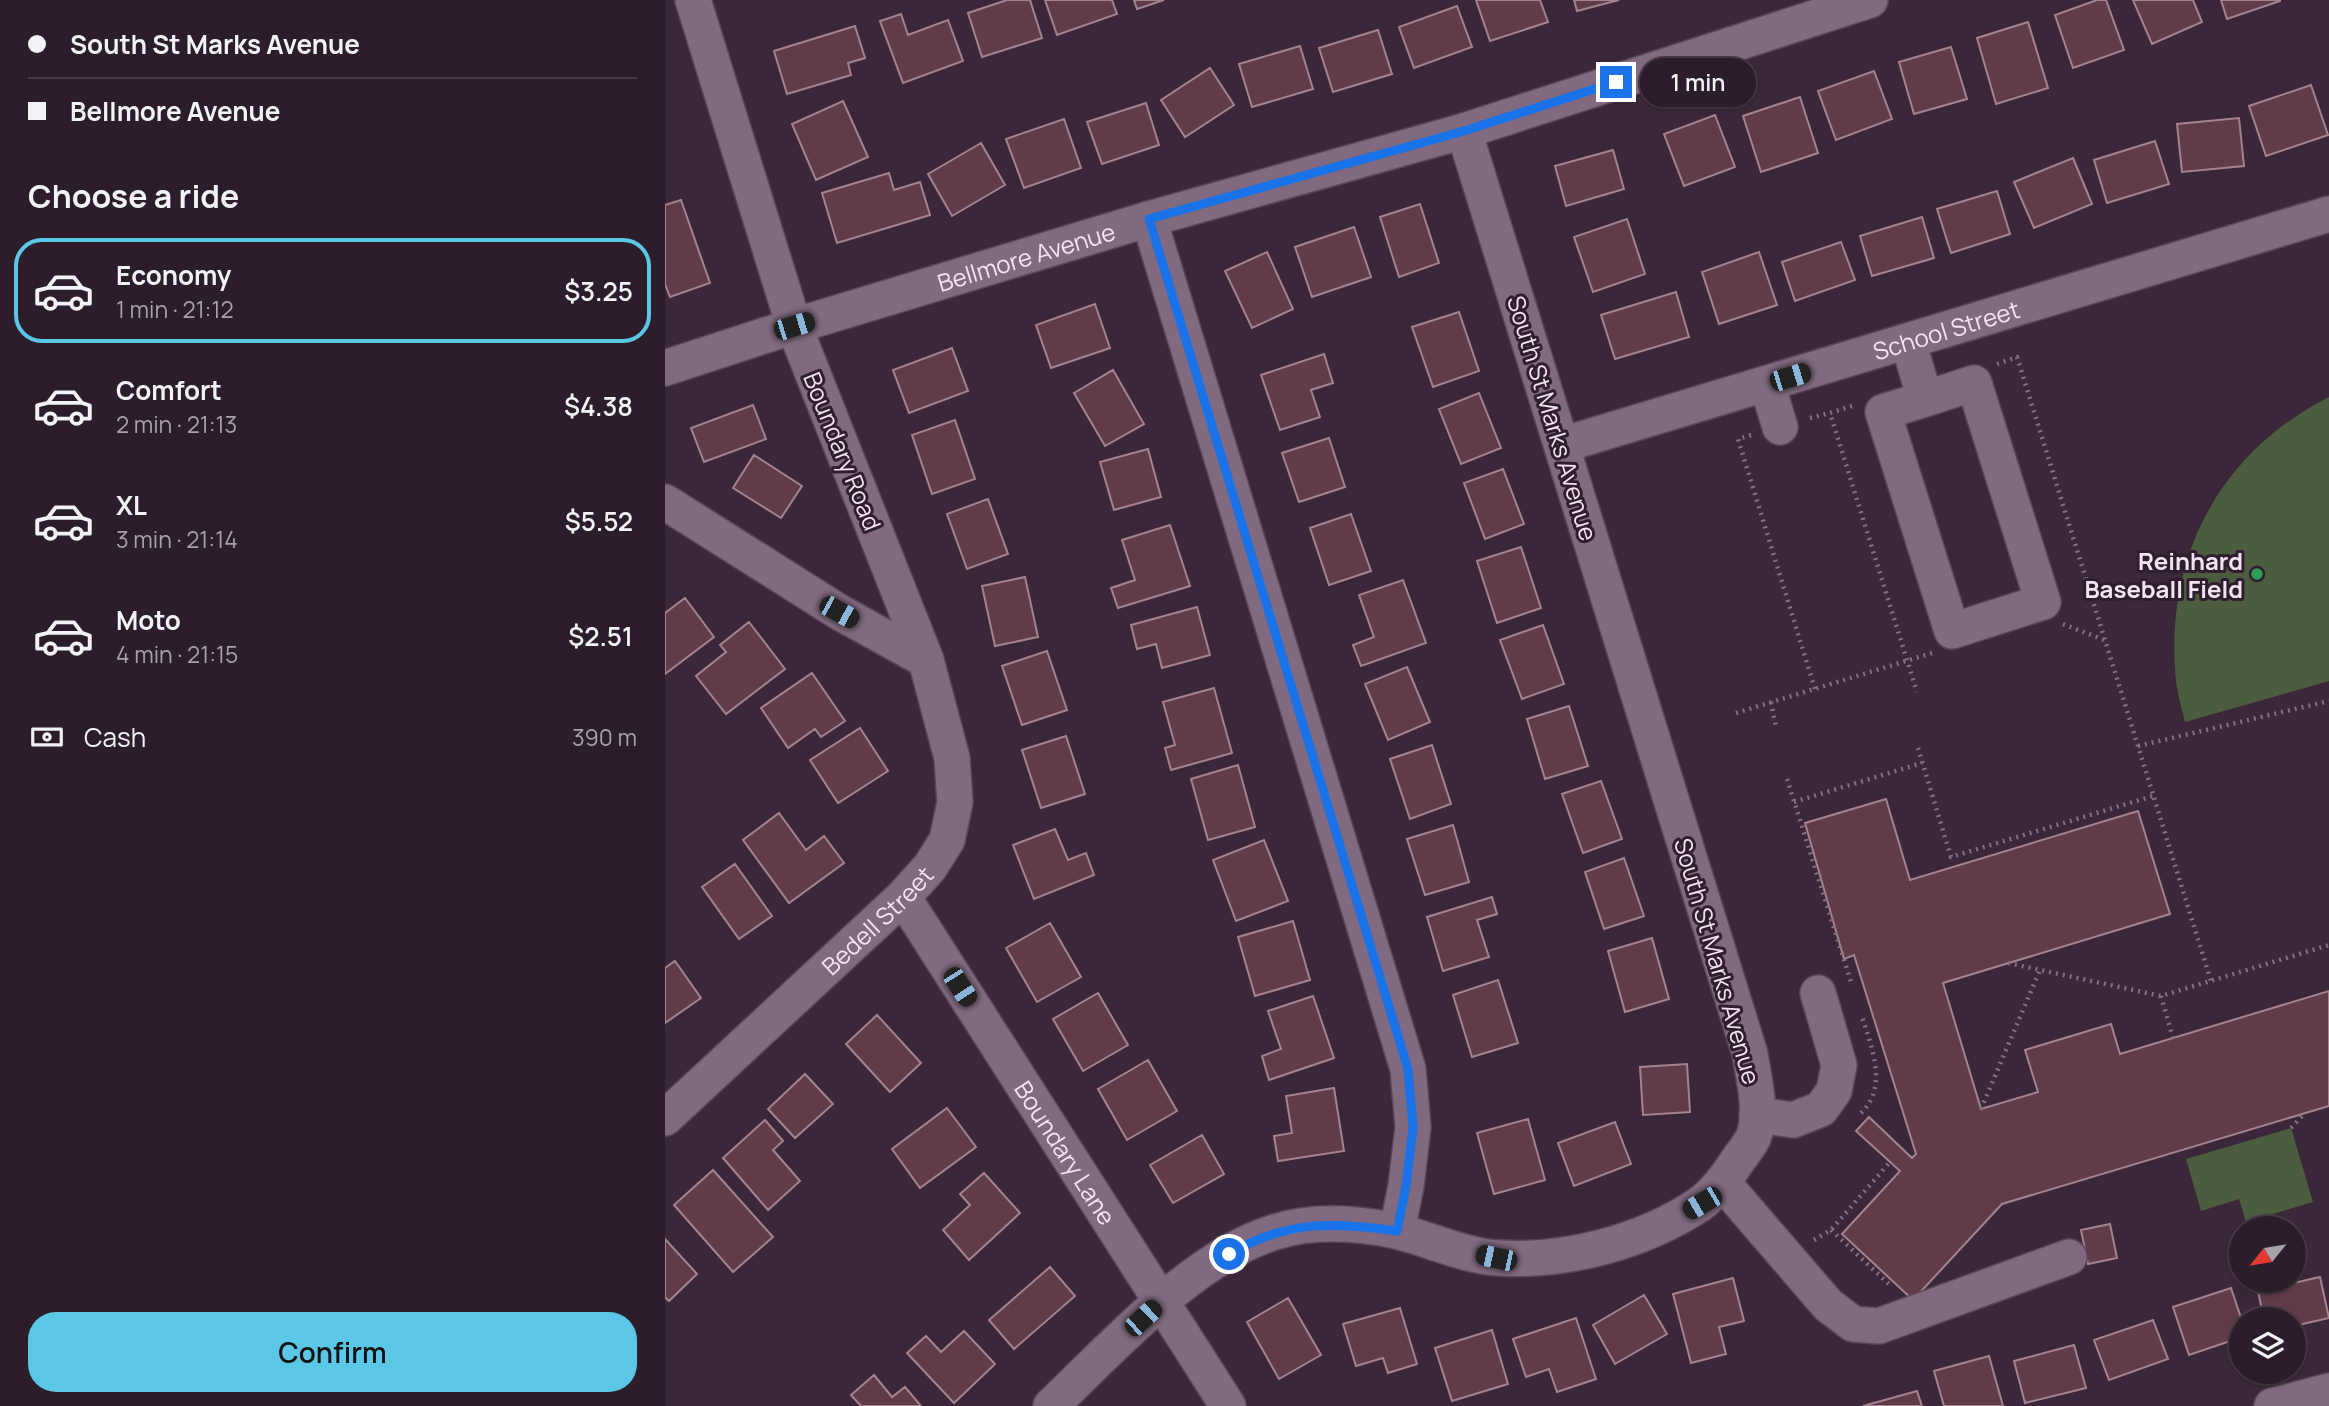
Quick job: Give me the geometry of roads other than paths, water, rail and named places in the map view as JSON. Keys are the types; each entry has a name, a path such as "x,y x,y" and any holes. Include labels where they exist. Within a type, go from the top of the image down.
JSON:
{"street":[{"name":"Boundary Road","path":"693,0 794,326 926,660"},
{"name":"Bellmore Avenue","path":"665,368 794,326 1149,219 1464,131 1870,0"},
{"name":"South St Marks Avenue","path":"1051,1406 1162,1301 1208,1267 1251,1241 1277,1231 1309,1226 1350,1225 1397,1231 1444,1247 1496,1258 1539,1259 1601,1247 1660,1227 1702,1203 1723,1183 1753,1138 1757,1115 1750,1054 1464,131"},
{"name":"School Street","path":"1562,445 2329,214"},
{"path":"1149,219 1408,1069 1413,1127 1397,1231"},
{"path":"1908,341 1925,399"},
{"path":"1974,383 2043,602 1952,631 1883,412 1925,399 1974,383"},
{"path":"1767,384 1780,427"},
{"path":"671,513 926,660"},
{"name":"Bedell Street","path":"665,1118 903,897 930,867 947,840 955,802 952,758 926,660"},
{"name":"Boundary Lane","path":"903,897 1228,1406"},
{"path":"1757,1115 1793,1120 1821,1110 1834,1091 1839,1065 1818,993"},
{"path":"1723,1183 1828,1305 1853,1324 1879,1326 2069,1258"},
{"path":"2272,1406 2329,1391"}],"place":[{"name":"Reinhard Baseball Field","path":"2257,574"}]}
